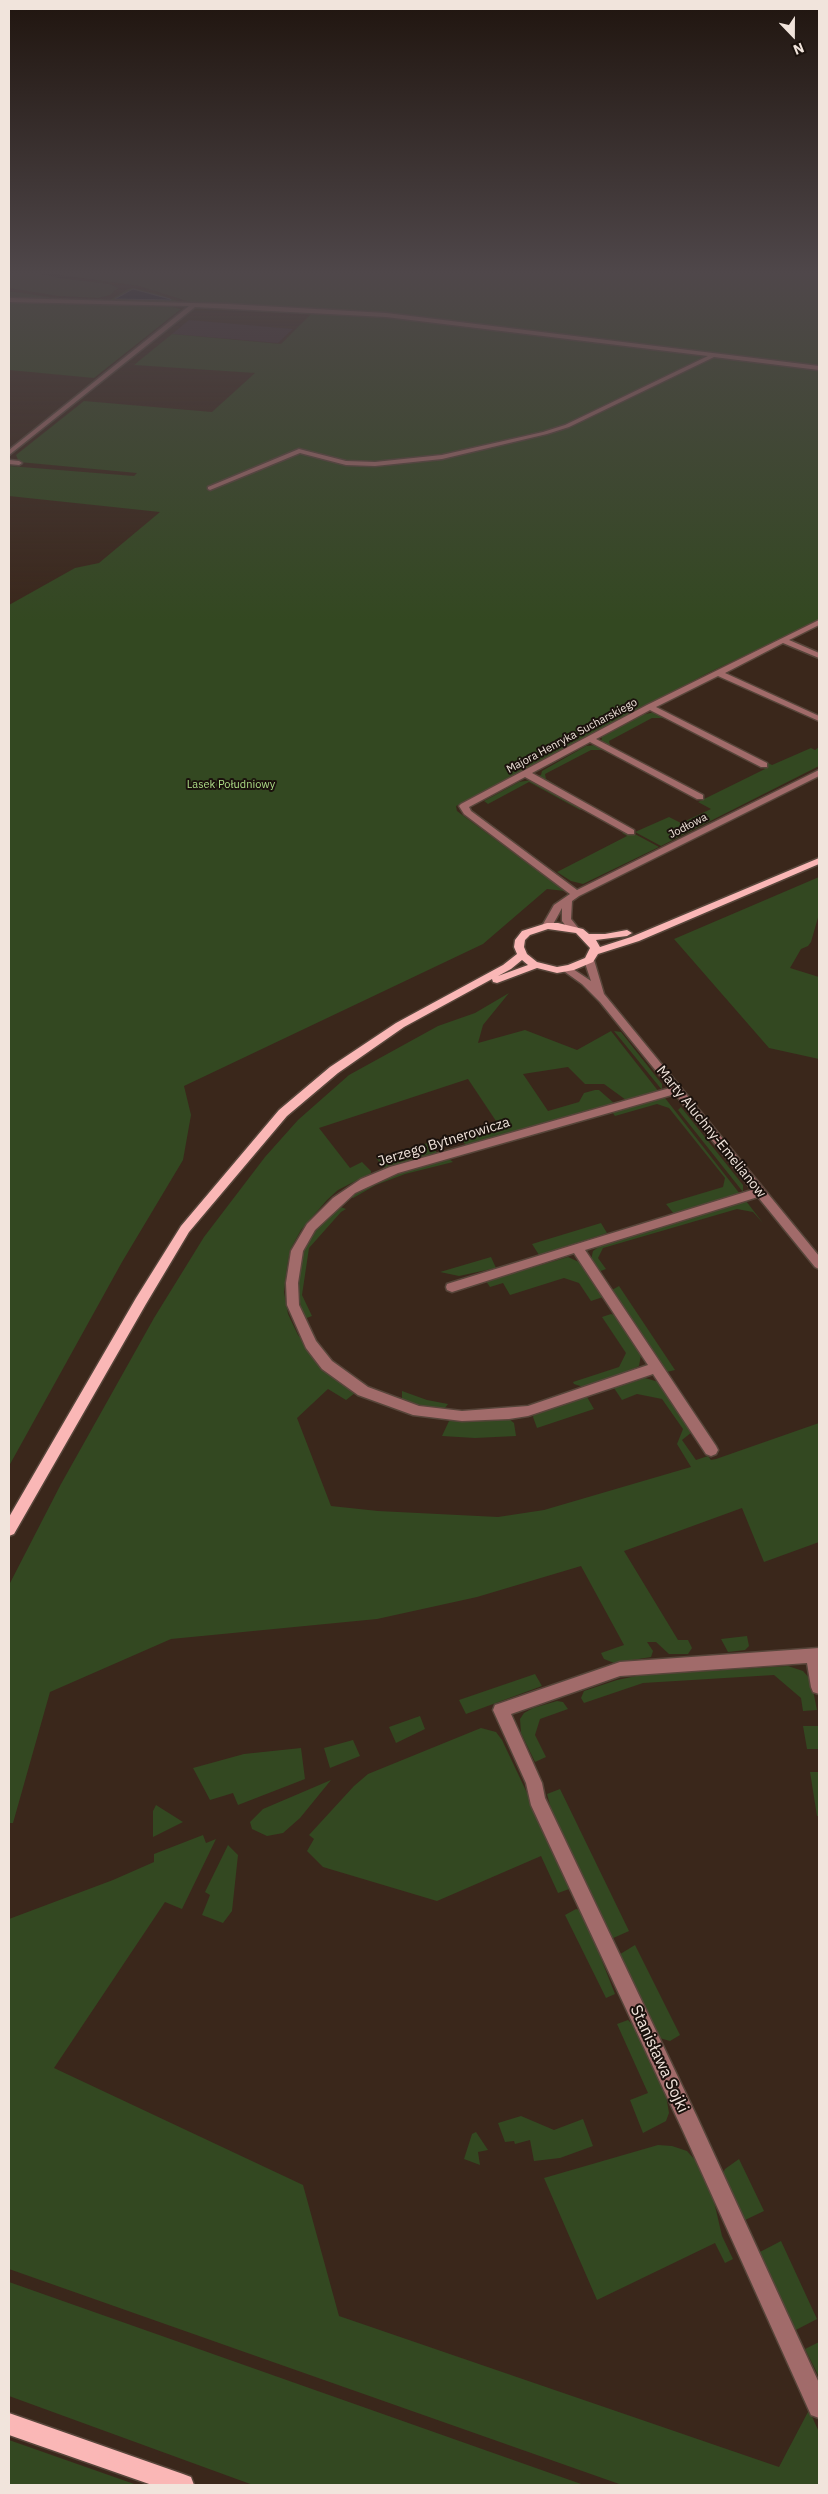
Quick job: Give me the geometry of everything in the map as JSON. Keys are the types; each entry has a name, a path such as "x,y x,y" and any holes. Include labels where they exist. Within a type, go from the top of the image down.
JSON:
{"main road":[{"path":"661,926 616,936 588,936 574,929 547,926 526,934 520,940 519,948 522,955 536,965 545,968 566,969 576,967 591,956 819,860"},
{"path":"588,936 595,948 591,956"},
{"path":"9,1530 141,1300 186,1229 283,1113 334,1070 400,1025 460,993 507,966 522,955"},
{"path":"460,993 536,965"},
{"path":"9,2424 183,2485"}],"street":[{"path":"9,453 90,388"},
{"path":"210,488 299,451 346,463 375,464 442,457 546,433 576,422 645,388"},
{"path":"9,462 20,463"},
{"name":"Majora Henryka Sucharskiego","path":"576,894 463,808 650,707 819,622"},
{"path":"783,640 819,656"},
{"path":"719,672 819,719"},
{"path":"650,707 764,765"},
{"path":"590,739 700,797"},
{"path":"525,773 631,832"},
{"name":"Jodłowa","path":"547,926 557,907 576,894 819,773"},
{"path":"567,901 566,919 574,929"},
{"name":"Marty Aluchny-Emelianow","path":"591,956 604,1000"},
{"name":"Marty Aluchny-Emelianow","path":"566,969 586,982 604,1000 819,1264"},
{"name":"Jerzego Bytnerowicza","path":"656,1368 528,1410 509,1414 462,1416 426,1412 396,1404 362,1391 327,1364 311,1344 301,1324 293,1305 292,1283 297,1251 311,1226 344,1195 365,1182 394,1170 677,1090"},
{"path":"452,1286 760,1192"},
{"path":"577,1248 712,1450"},
{"path":"817,1655 819,1687"},
{"name":"Stanisława Sojki","path":"817,1655 620,1669 501,1710 534,1783 537,1799 690,2124 819,2407"}],"green space":[{"name":"Lasek Południowy","path":"238,388 819,388 819,620 708,673 456,806 457,811 565,891 547,889 483,944 184,1086 191,1115 183,1160 122,1262 9,1466 9,605 75,568 99,563 160,512 9,496 9,466 134,476 137,473 19,462 16,455 84,401 212,412"},
{"path":"654,712 691,730 663,718 652,718 609,741 610,745 630,757 601,742 602,737 642,715"},
{"path":"720,739 772,765 811,748 815,750 819,747 819,766 661,846 635,832 669,817 681,823 711,809 698,802 765,769"},
{"path":"595,745 623,758 620,759 602,750 591,750 545,774 546,779 563,789 538,776 541,775 542,771 586,746"},
{"path":"531,780 583,809 580,810 529,782 488,804 484,801 519,782"},
{"path":"622,833 633,833 659,847 583,884 571,881 557,872 627,836"},
{"path":"819,877 819,914 811,942 808,946 801,949 790,968 819,977 819,1059 769,1048 674,939"},
{"path":"509,993 483,1025 478,1043 525,1030 577,1050 611,1031 659,1092 626,1100 604,1084 585,1084 568,1067 523,1074 548,1111 579,1102 584,1093 595,1090 599,1090 615,1104 466,1145 458,1136 498,1124 468,1079 319,1128 350,1168 362,1162 371,1171 371,1173 338,1190 301,1230 290,1250 284,1292 288,1314 298,1335 337,1381 355,1393 346,1400 328,1389 297,1418 331,1506 378,1511 498,1517 544,1510 691,1467 677,1444 683,1429 662,1399 637,1394 622,1400 614,1388 645,1378 659,1382 692,1432 682,1440 696,1460 708,1456 711,1460 716,1459 819,1423 819,1542 764,1562 742,1508 624,1551 678,1640 688,1640 692,1648 688,1654 669,1654 656,1642 647,1642 653,1651 651,1657 614,1663 604,1659 601,1653 624,1645 581,1566 477,1597 377,1619 171,1639 50,1692 13,1823 9,1823 9,1585 61,1484 154,1318 204,1237 265,1157 298,1120 349,1075 438,1026 475,1013"},
{"path":"614,1031 621,1032 662,1084 662,1090"},
{"path":"665,1098 740,1194 674,1214 666,1204 723,1187 725,1178 669,1108 657,1104 615,1116 612,1112"},
{"path":"681,1107 743,1185 743,1192 678,1110"},
{"path":"431,1142 437,1153 384,1168 376,1158"},
{"path":"448,1158 453,1162 405,1174 376,1185 353,1198 349,1195 400,1172"},
{"path":"746,1201 763,1223 753,1212 737,1209 603,1248 598,1258 606,1269 598,1272 591,1260 593,1251 601,1245"},
{"path":"338,1206 346,1209 341,1212 309,1248 302,1295 312,1316 304,1319 297,1290 302,1254 321,1222"},
{"path":"601,1223 607,1233 539,1255 532,1244"},
{"path":"491,1257 496,1268 459,1276 440,1272"},
{"path":"568,1257 581,1263 603,1297 591,1301 579,1283 564,1278 510,1295 503,1283 490,1287 486,1281"},
{"path":"619,1286 675,1370 667,1372 612,1290"},
{"path":"611,1314 615,1315 641,1355 639,1366 583,1387 574,1384 573,1382 619,1367 626,1353 602,1317"},
{"path":"402,1391 427,1400 448,1404 441,1410 412,1404 402,1399"},
{"path":"587,1397 594,1409 537,1428 533,1417 534,1414"},
{"path":"509,1419 514,1423 516,1436 475,1438 442,1436 449,1421"},
{"path":"747,1636 749,1646 745,1650 728,1652 721,1639"},
{"path":"788,1666 803,1671 811,1680 817,1710 803,1711 801,1698 774,1675 643,1683 584,1703 581,1698 584,1691 617,1680 641,1675"},
{"path":"535,1674 542,1686 466,1714 459,1700"},
{"path":"557,1701 563,1702 568,1709 540,1719 535,1735 546,1757 535,1762 521,1733 520,1719 524,1713 533,1708"},
{"path":"420,1716 425,1729 396,1743 389,1727"},
{"path":"803,1726 819,1726 819,1749 807,1749"},
{"path":"481,1728 496,1732 502,1740 572,1888 558,1893 541,1856 437,1901 323,1867 307,1851 314,1839 309,1835 354,1786 368,1774"},
{"path":"353,1740 360,1756 330,1768 324,1748"},
{"path":"301,1748 305,1779 238,1805 233,1793 210,1800 193,1768 244,1754"},
{"path":"810,1772 819,1772 819,1816 817,1816"},
{"path":"331,1780 300,1818 283,1833 267,1836 252,1829 250,1822 263,1809"},
{"path":"560,1789 629,1931 611,1939 555,1823 547,1794"},
{"path":"156,1805 183,1822 153,1837 153,1811"},
{"path":"203,1835 206,1843 216,1839 182,1909 165,1902 54,2068 303,2185 339,2316 779,2467 809,2410 819,2432 819,2485 622,2485 9,2269 9,1919 113,1880 154,1862 154,1854"},
{"path":"228,1845 238,1855 232,1911 223,1923 202,1915 210,1895 205,1892"},
{"path":"576,1909 582,1910 615,1994 606,1998 565,1915"},
{"path":"635,1945 680,2035 670,2041 656,2037 617,1956"},
{"path":"628,2020 638,2030 666,2095 669,2113 666,2121 643,2133 630,2100 648,2093 617,2024"},
{"path":"521,2116 554,2130 583,2119 593,2146 560,2158 534,2161 530,2140 515,2144 514,2141 505,2142 498,2123"},
{"path":"476,2132 488,2150 478,2152 480,2165 464,2159 472,2134"},
{"path":"658,2145 672,2146 687,2151 696,2161 713,2197 722,2236 733,2259 725,2263 715,2243 597,2300 544,2178"},
{"path":"739,2159 764,2211 743,2221 722,2175 725,2169"},
{"path":"781,2241 817,2319 794,2331 758,2253"},
{"path":"9,2282 584,2485 253,2485 9,2396"},
{"path":"819,2342 819,2377 805,2349"},
{"path":"9,2440 137,2485 9,2485"}]}
